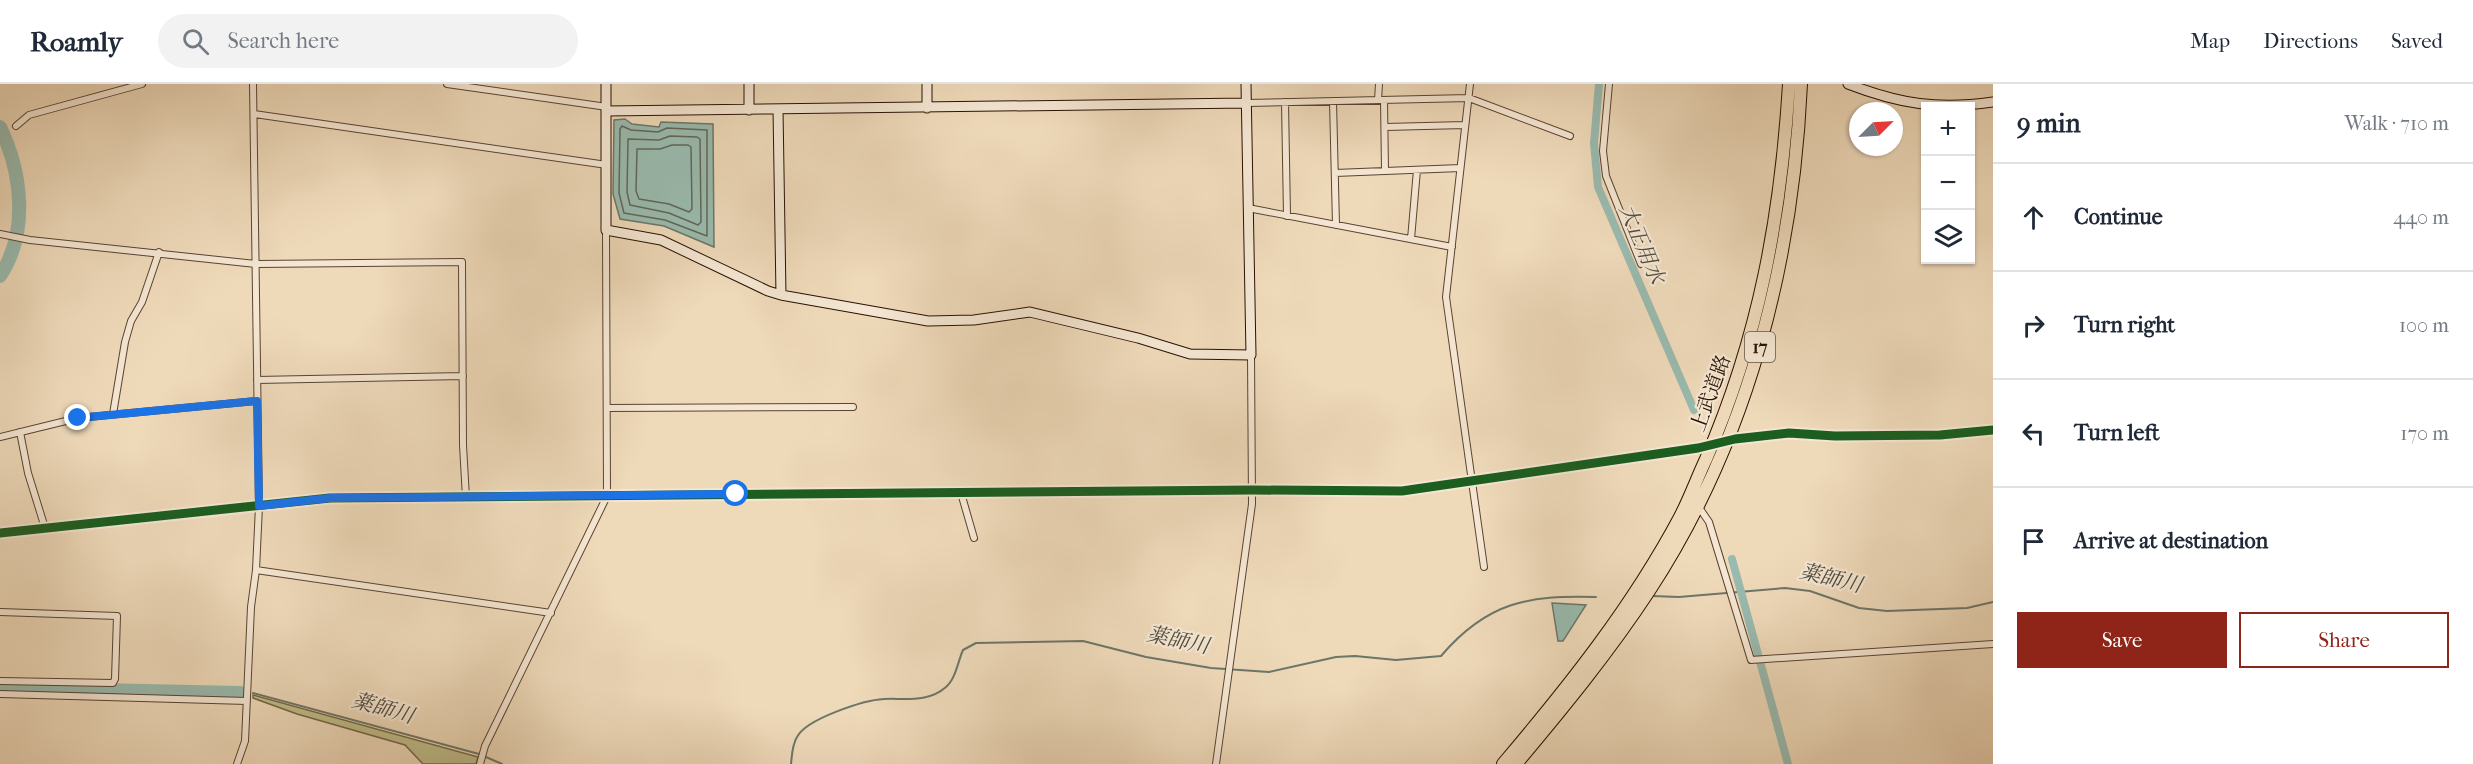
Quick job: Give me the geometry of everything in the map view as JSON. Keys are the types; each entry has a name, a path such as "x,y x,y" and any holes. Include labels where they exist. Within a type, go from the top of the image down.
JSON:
{"highway":[{"name":"上武道路","path":"1644,589 1712,446 1750,340 1768,264 1783,168 1789,84"},
{"name":"上武道路","path":"1516,764 1583,682 1644,589 1698,505 1726,442 1763,336 1776,283 1789,218 1801,84"},
{"name":"上武道路","path":"1503,764 1628,613"}],"street":[{"path":"16,126 29,115 123,86 142,84"},
{"path":"237,764 244,747 259,506 253,84"},
{"path":"447,84 606,109 927,108 1469,98 1570,136"},
{"path":"480,764 485,746 607,496 606,84"},
{"path":"749,84 749,110"},
{"path":"927,84 927,108"},
{"path":"1216,764 1253,490 1246,84"},
{"path":"1378,84 1385,127 1385,171"},
{"path":"1470,84 1446,297 1484,567"},
{"path":"1609,84 1603,152 1606,176 1641,264"},
{"path":"1848,84 1870,88 1899,101 1931,106 1960,106 1993,102"},
{"path":"1333,101 1336,225"},
{"path":"1285,102 1287,216"},
{"path":"778,109 781,295"},
{"path":"254,114 607,165"},
{"path":"1385,127 1465,125"},
{"path":"1335,173 1460,168"},
{"path":"1411,239 1417,170"},
{"path":"1248,208 1452,247"},
{"path":"606,230 661,240 781,295 928,321 974,320 1030,312 1138,338 1190,354 1251,356"},
{"path":"0,234 256,264 462,262 463,445 466,498"},
{"path":"113,414 128,332 142,302 159,252"},
{"path":"257,381 463,376"},
{"path":"0,437 78,418 257,401"},
{"path":"607,408 853,407"},
{"path":"0,533 330,498 1253,490 1402,491 1789,433 1835,436 1928,435 1993,430"},
{"path":"20,432 28,473 45,528"},
{"path":"962,493 974,538"},
{"path":"1698,505 1707,517 1751,660 1993,644"},
{"path":"256,570 551,613"},
{"path":"0,612 117,616 116,679 112,682 0,681"},
{"path":"0,694 247,701"}],"shaded area":[{"path":"253,695 478,757 476,764 423,764 405,745 297,714 253,698"}],"water":[{"path":"625,119 632,124 659,127 661,122 713,124 714,247 664,226 620,219 613,194 614,120"},
{"path":"1552,603 1586,605 1563,641 1558,641"}],"waterway":[{"name":"大正用水","path":"1599,84 1594,143 1598,187 1694,410"},
{"path":"0,127 13,164 19,202 19,222 15,241 0,276"},
{"name":"大正用水","path":"1732,559 1788,764"},
{"name":"薬師川","path":"1652,596 1679,597 1785,588 1810,591 1859,608 1887,611 1967,608 1993,602"},
{"name":"薬師川","path":"791,764 795,740 812,724 823,717 863,703 884,699 924,698 939,692 952,679 963,650 976,643 1083,641 1146,657 1211,668 1269,672 1336,657 1355,656 1396,660 1441,656 1475,624 1492,613 1510,606 1550,598 1596,597"},
{"name":"薬師川","path":"0,688 240,693"},
{"name":"薬師川","path":"253,693 479,754 502,764"}],"cycle path":[{"path":"0,533 330,498 1253,490 1402,491 1698,448 1735,439 1789,433 1835,436 1940,435 1993,430"}],"route":[{"path":"78,418 257,401 259,506 330,498 736,494"}]}
